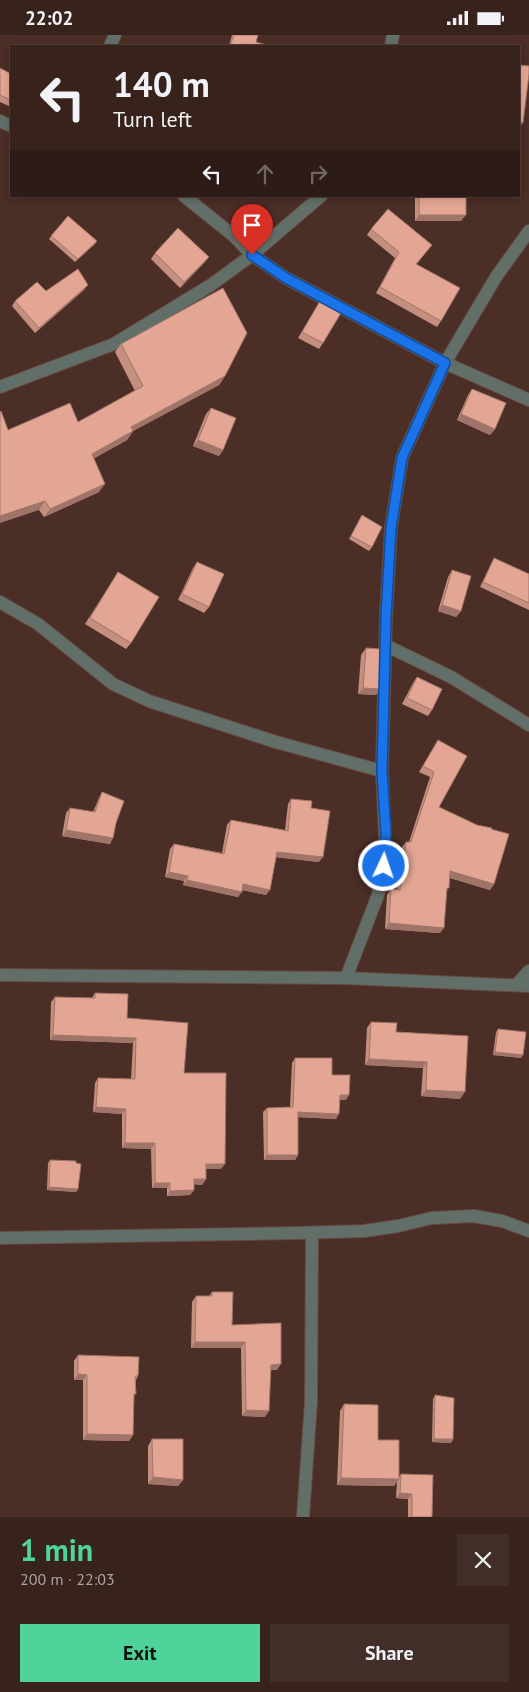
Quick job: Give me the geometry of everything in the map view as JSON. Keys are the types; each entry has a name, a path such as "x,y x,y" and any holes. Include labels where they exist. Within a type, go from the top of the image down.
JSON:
{"street":[{"path":"185,197 234,236 252,255 286,278 445,363 529,400"},
{"path":"0,387 114,344 211,285 252,255 320,197"},
{"path":"346,978 378,895 384,866 386,834 382,771 385,645 391,528 402,458 445,363 496,277 529,231"},
{"path":"0,602 38,624 113,684 149,701 276,742 382,771"},
{"path":"385,645 451,677 529,725"},
{"path":"0,975 346,978 522,985 529,971"},
{"path":"0,1238 364,1231 432,1218 474,1216 502,1221 529,1231"},
{"path":"304,1517 311,1401 312,1233"}],"building":[{"path":"234,35 258,35 256,42 266,45 230,45"},
{"path":"520,65 529,66 523,123 520,122"},
{"path":"0,68 10,73 10,100 0,95"},
{"path":"419,197 466,197 466,215 419,215"},
{"path":"388,209 432,245 416,264 460,288 441,321 380,287 399,252 371,229"},
{"path":"68,216 97,241 78,259 51,236"},
{"path":"178,228 209,257 184,282 155,253"},
{"path":"78,269 88,285 39,328 15,301 37,282 46,291"},
{"path":"223,288 247,333 225,376 131,427 133,431 92,454 105,484 50,509 45,501 0,516 0,412 8,430 70,403 78,422 143,386 121,344"},
{"path":"320,301 341,313 323,343 302,332"},
{"path":"472,389 506,403 495,429 461,414"},
{"path":"211,408 236,418 223,450 198,440"},
{"path":"362,515 382,527 372,547 351,536"},
{"path":"494,558 529,574 529,603 483,582"},
{"path":"197,562 224,574 209,607 182,594"},
{"path":"452,570 471,576 461,611 442,605"},
{"path":"118,572 159,597 131,643 90,618"},
{"path":"366,648 381,649 380,689 363,688"},
{"path":"417,677 442,689 432,710 407,698"},
{"path":"438,740 467,756 439,807 477,825 509,834 494,884 450,871 444,928 389,923 391,889 400,890 406,842 411,842 434,772 423,766"},
{"path":"102,792 124,801 113,838 66,830 70,808 95,812"},
{"path":"291,799 312,801 311,808 330,811 323,857 277,852 270,890 243,884 242,892 187,880 188,876 169,872 174,844 224,854 231,820 288,831"},
{"path":"95,993 128,994 127,1018 188,1023 184,1073 226,1073 225,1164 206,1164 206,1179 194,1179 194,1190 170,1191 170,1183 155,1183 155,1143 125,1143 126,1109 96,1107 98,1078 135,1079 136,1038 53,1035 55,997 95,998"},
{"path":"371,1022 397,1023 396,1032 468,1036 465,1092 426,1090 427,1062 369,1059"},
{"path":"498,1029 526,1032 523,1055 495,1052"},
{"path":"295,1058 332,1058 332,1075 350,1075 349,1095 340,1095 339,1114 298,1112 298,1155 267,1155 267,1108 293,1107"},
{"path":"50,1160 76,1161 76,1163 81,1164 78,1189 49,1187"},
{"path":"212,1292 233,1292 232,1325 281,1323 281,1364 271,1365 269,1411 246,1410 245,1342 195,1342 196,1296 212,1296"},
{"path":"78,1355 139,1357 138,1376 135,1376 136,1394 134,1394 133,1435 87,1434 87,1375 78,1374"},
{"path":"435,1395 454,1398 453,1439 434,1439"},
{"path":"344,1404 378,1405 378,1440 399,1440 399,1479 341,1478"},
{"path":"152,1439 183,1439 183,1480 153,1477"},
{"path":"401,1474 433,1475 432,1517 412,1517 412,1494 400,1493"}],"route":[{"path":"252,255 286,278 445,363 402,458 391,528 386,616 382,771 386,834 384,866"}]}
